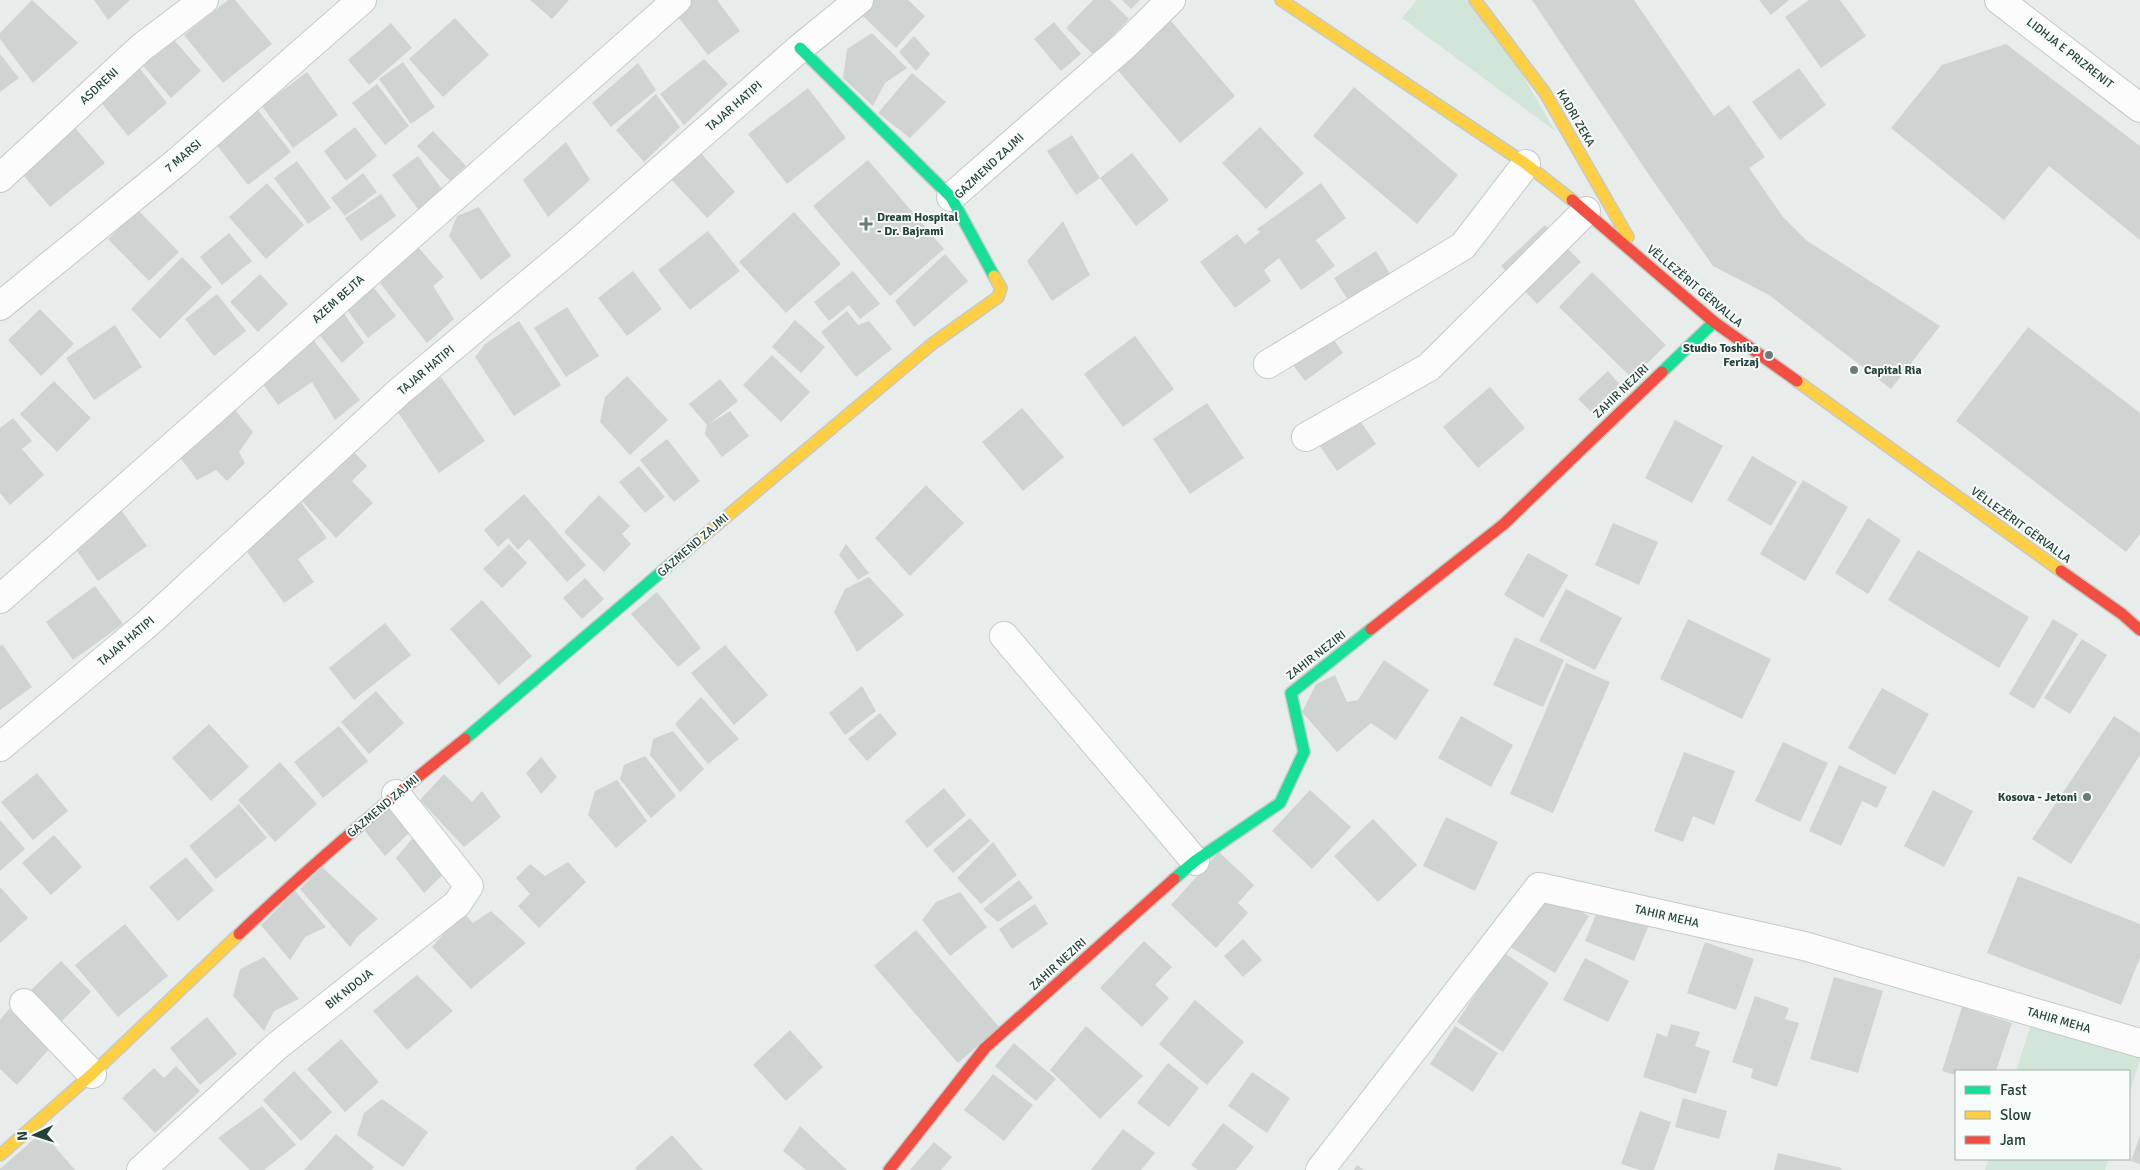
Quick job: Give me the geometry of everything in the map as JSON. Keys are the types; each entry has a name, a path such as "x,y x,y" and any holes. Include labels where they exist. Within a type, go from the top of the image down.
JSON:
{"street":[{"name":"ASDRENI","path":"0,178 142,46 204,0"},
{"name":"7 MARSI","path":"0,306 177,162 362,0"},
{"name":"AZEM BEJTA","path":"0,599 677,0"},
{"name":"TAJAR HATIPI","path":"0,747 147,624 400,391 574,246 800,48 860,0"},
{"name":"GAZMEND ZAJMI","path":"0,1155 92,1074 280,895 396,794 504,708 743,502 932,344 998,297 1002,288 951,198 1124,46 1171,0"},
{"name":"VËLLEZËRIT GËRVALLA","path":"1281,0 1526,164 1586,211 1714,322 2122,614 2140,630"},
{"name":"KADRI ZEKA","path":"1476,0 1545,93 1640,258"},
{"name":"LIDHJA E PRIZRENIT","path":"1999,0 2139,106"},
{"path":"800,48 951,198"},
{"path":"1268,364 1463,246 1526,164"},
{"path":"1306,437 1429,367 1586,211"},
{"name":"ZAHIR NEZIRI","path":"889,1170 985,1048 1194,861 1280,803 1304,752 1291,693 1504,524 1714,322"},
{"path":"1004,636 1194,861"},
{"name":"BIK NDOJA","path":"141,1170 277,1046 457,904 469,886 396,794"},
{"name":"TAHIR MEHA","path":"1320,1170 1539,887 1804,946 2140,1043"},
{"path":"24,1003 92,1074"}],"green space":[{"path":"1417,0 1479,0 1555,131 1402,18"},
{"path":"2033,1018 2140,1043 2140,1059 2130,1092 2130,1070 2016,1070"},
{"path":"1989,1160 2109,1160 2105,1170 1985,1170"}],"building":[{"path":"32,0 78,43 33,83 0,39 0,33"},
{"path":"94,0 130,0 108,20"},
{"path":"228,0 235,0 272,44 223,83 184,35"},
{"path":"530,0 569,0 552,19"},
{"path":"689,0 717,0 740,31 708,55 675,13"},
{"path":"872,0 908,0 925,16 896,48 860,13"},
{"path":"1093,0 1110,0 1129,19 1094,55 1066,28"},
{"path":"1122,0 1140,0 1131,9"},
{"path":"1532,0 1634,0 1714,116 1729,105 1765,157 1749,168 1783,217 1806,240 1940,326 1891,389 1769,295 1713,266 1651,178"},
{"path":"1759,0 1789,0 1771,15"},
{"path":"1809,0 1840,0 1866,36 1821,68 1785,17"},
{"path":"455,18 489,55 443,97 409,59"},
{"path":"1171,21 1235,96 1180,143 1116,68"},
{"path":"1054,22 1081,54 1061,71 1034,39"},
{"path":"391,23 412,48 369,85 348,60"},
{"path":"168,33 201,71 171,98 138,60"},
{"path":"872,33 907,68 885,83 873,106 843,78 847,49"},
{"path":"914,36 930,54 916,71 899,52"},
{"path":"2006,44 2140,146 2140,240 2049,166 2004,220 1891,128 1942,65"},
{"path":"0,54 19,78 0,92"},
{"path":"704,59 728,84 684,125 660,94"},
{"path":"403,62 435,107 411,124 379,79"},
{"path":"638,63 656,90 611,127 592,103"},
{"path":"137,65 167,103 128,136 99,100"},
{"path":"1799,68 1826,105 1780,140 1752,102"},
{"path":"307,72 338,115 293,148 262,106"},
{"path":"912,73 946,102 910,138 878,113"},
{"path":"377,84 409,126 385,145 352,103"},
{"path":"1354,87 1458,175 1417,224 1313,136"},
{"path":"808,88 846,138 787,184 748,134"},
{"path":"656,94 680,127 644,162 616,130"},
{"path":"257,109 291,152 248,185 215,143"},
{"path":"71,123 105,163 50,207 19,170"},
{"path":"355,127 377,156 346,181 324,151"},
{"path":"1260,127 1304,173 1266,209 1222,163"},
{"path":"433,131 466,166 450,181 417,146"},
{"path":"1072,135 1100,178 1076,195 1047,151"},
{"path":"566,142 590,180 548,217 523,180"},
{"path":"699,151 735,192 707,218 670,178"},
{"path":"1132,153 1169,200 1136,226 1100,178"},
{"path":"418,156 444,192 419,210 392,175"},
{"path":"868,160 944,249 890,296 813,206"},
{"path":"297,161 331,208 308,224 274,178"},
{"path":"363,173 377,192 345,216 331,198"},
{"path":"267,183 304,225 266,259 229,217"},
{"path":"1321,183 1346,218 1316,240 1335,266 1301,290 1279,258 1264,270 1271,281 1235,308 1200,262 1237,234 1245,244 1260,232 1257,229"},
{"path":"381,194 396,216 361,241 345,218"},
{"path":"479,207 511,256 481,280 449,236 457,216"},
{"path":"138,210 179,252 149,281 108,239"},
{"path":"794,212 841,264 786,313 739,262"},
{"path":"1063,221 1090,275 1052,301 1027,261"},
{"path":"1545,225 1581,262 1537,304 1501,266"},
{"path":"708,231 740,271 690,310 658,270"},
{"path":"229,233 252,261 222,285 200,257"},
{"path":"418,247 444,277 433,286 454,319 427,343 380,283"},
{"path":"1376,251 1403,295 1361,321 1334,278"},
{"path":"945,254 968,281 914,327 895,301"},
{"path":"182,257 212,287 160,339 131,309"},
{"path":"633,271 662,309 627,336 598,298"},
{"path":"853,271 880,304 860,319 849,305 829,321 814,302"},
{"path":"1592,272 1666,345 1632,378 1559,307"},
{"path":"260,274 288,304 258,332 230,302"},
{"path":"367,279 396,316 368,338 342,303"},
{"path":"217,294 246,331 214,356 185,319"},
{"path":"339,306 364,343 342,363 314,328"},
{"path":"567,307 599,356 566,377 534,328"},
{"path":"40,309 74,344 41,376 8,340"},
{"path":"847,311 858,325 869,321 892,349 856,377 821,332"},
{"path":"1318,317 1343,353 1305,381 1279,346"},
{"path":"795,320 825,347 801,373 772,347"},
{"path":"519,321 561,385 514,416 475,357 485,344"},
{"path":"115,325 142,367 94,400 66,358"},
{"path":"2028,327 2140,413 2140,534 2126,552 1956,421"},
{"path":"1135,336 1174,389 1123,427 1084,374"},
{"path":"311,337 360,400 335,420 312,382 278,405 260,380"},
{"path":"772,355 810,392 781,422 743,385"},
{"path":"1608,371 1627,393 1598,419 1578,399"},
{"path":"627,376 668,420 630,455 600,422 605,397"},
{"path":"441,377 485,441 439,473 395,408"},
{"path":"720,379 738,401 709,424 730,411 749,436 722,457 705,434 707,425 689,404"},
{"path":"54,381 91,418 57,452 20,414"},
{"path":"1490,387 1525,428 1478,468 1443,427"},
{"path":"1207,403 1244,458 1190,494 1153,439"},
{"path":"231,405 253,432 239,452 245,463 227,481 216,470 197,480 176,452"},
{"path":"1022,408 1064,457 1023,491 982,442"},
{"path":"1356,415 1376,444 1337,471 1317,442"},
{"path":"13,418 32,441 22,449 44,475 10,505 0,493 0,428"},
{"path":"1675,420 1723,446 1692,503 1645,478"},
{"path":"667,439 700,481 674,502 640,460"},
{"path":"353,451 367,466 352,481 373,503 336,538 300,499"},
{"path":"1752,456 1797,482 1771,526 1727,500"},
{"path":"639,466 665,497 645,513 619,482"},
{"path":"1803,480 1848,507 1805,581 1760,554"},
{"path":"926,485 964,523 910,576 875,538"},
{"path":"524,494 586,565 567,582 529,539 518,550 508,538 498,547 484,530"},
{"path":"599,495 630,526 622,534 631,544 604,572 564,532"},
{"path":"301,502 327,538 298,559 314,582 284,603 242,545"},
{"path":"121,510 147,546 98,581 73,545"},
{"path":"1868,518 1901,540 1868,594 1835,573"},
{"path":"1613,523 1658,542 1639,585 1595,565"},
{"path":"509,544 527,563 502,588 483,569"},
{"path":"846,544 869,573 858,580 839,555"},
{"path":"1918,550 2029,617 1999,668 1888,600"},
{"path":"1528,553 1568,575 1543,618 1504,595"},
{"path":"869,577 904,615 857,652 834,612 845,589"},
{"path":"585,578 604,599 582,619 563,598"},
{"path":"95,586 123,624 73,660 46,622"},
{"path":"1566,589 1622,618 1595,670 1539,641"},
{"path":"657,592 701,648 678,667 631,614"},
{"path":"482,600 532,656 499,685 450,629"},
{"path":"1688,619 1771,659 1742,719 1660,679"},
{"path":"2053,619 2078,634 2034,709 2009,694"},
{"path":"385,623 411,655 354,700 329,668"},
{"path":"1515,637 1564,660 1543,707 1493,685"},
{"path":"2082,639 2107,655 2070,714 2044,698"},
{"path":"2,644 32,687 0,710 0,646"},
{"path":"725,645 768,695 734,725 691,673"},
{"path":"1384,660 1429,690 1396,740 1371,723 1337,752 1302,712 1316,684 1335,675 1347,702 1358,700"},
{"path":"1566,663 1610,682 1553,813 1510,794"},
{"path":"862,686 876,711 845,735 829,713"},
{"path":"1882,688 1929,714 1895,775 1848,748"},
{"path":"376,691 404,723 369,754 341,722"},
{"path":"701,697 739,739 708,764 675,724"},
{"path":"880,713 897,734 867,761 848,739"},
{"path":"1461,716 1513,745 1491,787 1438,758"},
{"name":"Kosova - Jetoni","path":"2114,716 2140,733 2140,755 2071,864 2032,839"},
{"path":"209,724 249,767 211,801 172,758"},
{"path":"339,726 368,761 323,798 294,762"},
{"path":"673,731 704,769 680,792 650,755 653,739"},
{"path":"1783,742 1828,763 1800,822 1755,801"},
{"path":"1684,752 1735,771 1714,825 1693,816 1683,842 1654,831"},
{"path":"645,756 676,796 651,818 620,779 624,765"},
{"path":"541,757 557,777 541,794 526,773"},
{"path":"280,762 317,804 275,842 238,800"},
{"path":"1839,765 1887,787 1877,808 1862,801 1841,846 1809,831"},
{"path":"37,773 68,811 33,840 1,802"},
{"path":"444,774 472,802 482,791 501,817 464,847 420,800"},
{"path":"617,780 647,821 616,848 588,815 595,791"},
{"path":"944,788 966,815 927,848 905,821"},
{"path":"1310,790 1351,827 1312,869 1272,831"},
{"path":"1933,790 1973,811 1944,867 1904,846"},
{"path":"239,804 267,838 216,879 189,846"},
{"path":"390,805 412,830 385,856 364,830"},
{"path":"1446,817 1498,842 1475,891 1423,866"},
{"path":"970,818 990,841 953,873 933,850"},
{"path":"1373,819 1417,865 1378,902 1334,856"},
{"path":"0,820 25,849 0,871"},
{"path":"416,834 449,869 424,893 396,858"},
{"path":"54,835 82,867 51,895 22,863"},
{"path":"993,842 1017,875 981,904 957,878"},
{"path":"1219,852 1254,885 1238,903 1248,913 1216,948 1171,905"},
{"path":"186,857 214,890 178,921 149,887"},
{"path":"568,862 586,882 539,928 518,906 530,894 516,878 530,864 545,876"},
{"path":"322,867 378,919 358,936 350,947 300,889"},
{"path":"2018,876 2140,924 2140,958 2121,1005 1987,953"},
{"path":"1019,880 1033,898 998,922 983,909"},
{"path":"0,887 28,918 0,943"},
{"path":"1543,889 1589,916 1555,973 1510,947"},
{"path":"295,891 326,927 305,937 290,960 261,925"},
{"path":"960,892 987,927 950,956 922,920 936,902"},
{"path":"1604,895 1653,915 1634,961 1585,941"},
{"path":"1035,904 1048,924 1012,949 999,929"},
{"path":"491,911 526,943 471,989 432,947 463,912 473,923"},
{"path":"125,924 168,976 118,1017 75,965"},
{"path":"916,930 999,1027 958,1063 874,966"},
{"path":"1243,939 1262,960 1243,977 1224,956"},
{"path":"1144,941 1172,967 1155,985 1169,998 1142,1027 1100,988"},
{"path":"1705,942 1754,959 1736,1010 1687,993"},
{"path":"1503,952 1549,983 1503,1052 1457,1022"},
{"path":"264,957 299,999 274,1011 264,1031 233,996 240,969"},
{"path":"1585,958 1629,981 1608,1022 1563,1000"},
{"path":"61,961 91,992 60,1023 29,992"},
{"path":"417,975 453,1011 407,1050 373,1011"},
{"path":"1834,977 1883,991 1858,1073 1810,1059"},
{"path":"1755,996 1789,1008 1785,1019 1799,1023 1777,1087 1751,1078 1753,1069 1732,1062"},
{"path":"1195,1000 1244,1042 1207,1085 1159,1044"},
{"path":"1962,1007 2012,1023 1996,1070 1955,1070 1955,1075 1942,1071"},
{"path":"9,1009 51,1047 17,1085 0,1069 0,1020"},
{"path":"207,1017 237,1054 200,1085 170,1048"},
{"path":"1671,1024 1700,1032 1695,1046 1710,1051 1696,1094 1643,1077 1657,1033 1667,1037"},
{"path":"1086,1026 1143,1076 1100,1119 1050,1070"},
{"path":"1455,1026 1498,1053 1473,1092 1430,1064"},
{"path":"790,1030 823,1067 786,1101 753,1065"},
{"path":"341,1039 379,1082 345,1112 307,1069"},
{"path":"1014,1043 1056,1079 1036,1101 995,1066"},
{"path":"1168,1063 1199,1088 1169,1127 1137,1103"},
{"path":"176,1066 200,1091 155,1133 122,1098 154,1068 164,1078"},
{"path":"294,1071 332,1112 301,1141 263,1100"},
{"path":"1252,1072 1290,1098 1267,1133 1228,1106"},
{"path":"993,1074 1033,1105 1004,1141 964,1110"},
{"path":"1683,1098 1727,1111 1719,1139 1675,1127"},
{"path":"382,1099 428,1132 403,1167 357,1135 364,1113"},
{"path":"262,1106 296,1145 264,1170 250,1170 218,1138"},
{"path":"1640,1111 1671,1122 1654,1170 1640,1170 1621,1164"},
{"path":"1223,1123 1254,1147 1236,1170 1198,1170 1191,1165"},
{"path":"800,1126 847,1170 806,1170 783,1151"},
{"path":"1123,1129 1155,1153 1141,1170 1091,1170"},
{"path":"42,1132 75,1170 0,1170 0,1169"},
{"path":"336,1134 374,1167 372,1170 304,1170"},
{"path":"672,1135 703,1170 637,1170 635,1168"},
{"path":"2140,1136 2140,1164 2131,1161"},
{"path":"934,1142 952,1157 941,1170 910,1170"},
{"path":"1778,1153 1842,1168 1841,1170 1774,1170"},
{"path":"1357,1165 1364,1170 1354,1170"}],"traffic: fast":[{"path":"800,48 951,197 994,276"},
{"path":"1662,372 1714,322"},
{"path":"465,739 700,539"},
{"path":"1174,879 1195,861 1280,803 1304,752 1291,693 1371,629"}],"traffic: slow":[{"path":"1281,0 1526,164 1572,200"},
{"path":"1475,0 1545,93 1628,237"},
{"path":"700,539 932,344 998,297 1001,288 994,276"},
{"path":"1797,381 2061,571"},
{"path":"0,1155 92,1074 239,934"}],"traffic: jam":[{"path":"1572,200 1714,322 1797,381"},
{"path":"1371,629 1504,524 1662,372"},
{"path":"2061,571 2122,614 2140,630"},
{"path":"239,934 350,834 465,739"},
{"path":"889,1170 985,1048 1174,879"}],"place":[{"name":"Dream Hospital - Dr. Bajrami","path":"866,224"},
{"name":"Studio Toshiba Ferizaj","path":"1769,355"},
{"name":"Capital Ria","path":"1854,370"},
{"name":"Kosova - Jetoni","path":"2087,797"}]}
